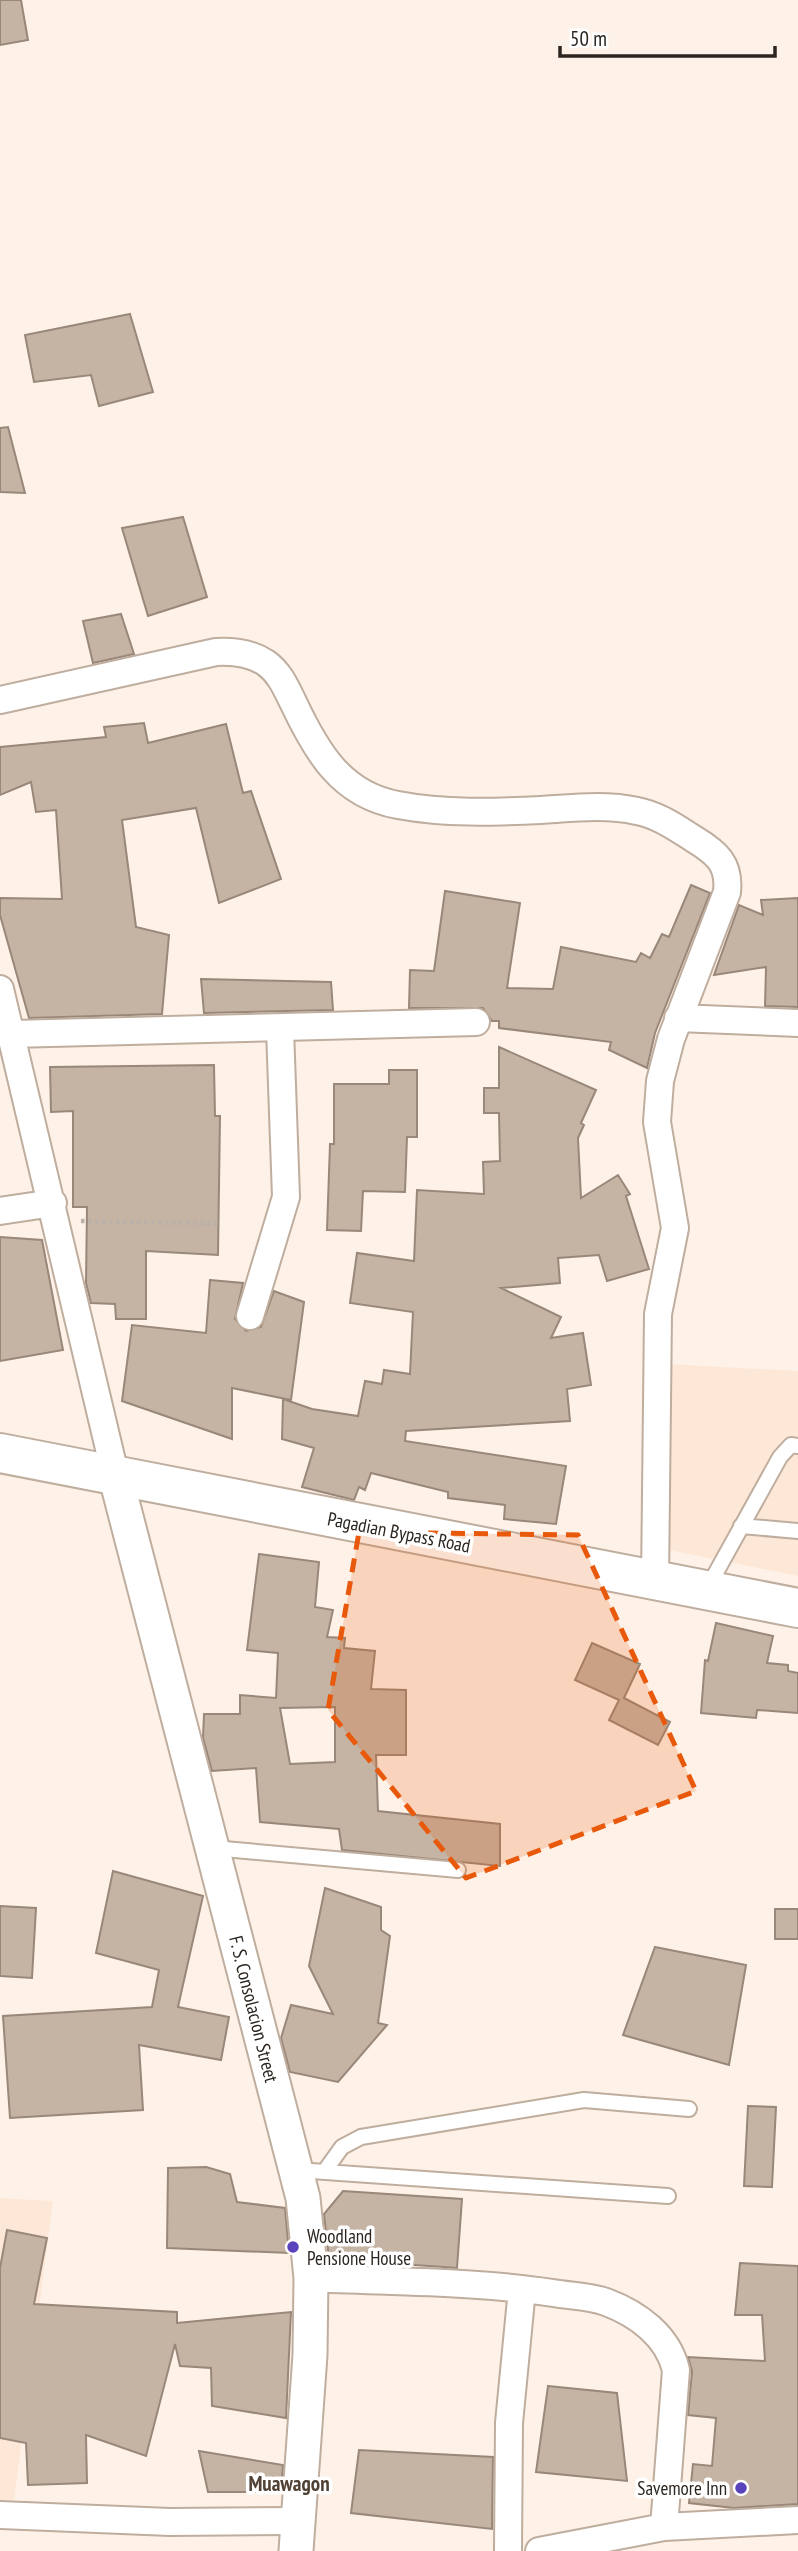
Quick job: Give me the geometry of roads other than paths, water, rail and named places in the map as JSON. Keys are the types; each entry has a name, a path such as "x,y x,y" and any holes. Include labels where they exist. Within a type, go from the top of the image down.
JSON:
{"highway":[{"name":"Pagadian Bypass Road","path":"0,1452 116,1478 798,1608"}],"street":[{"path":"0,700 216,652 234,651 267,664 281,678 320,755 346,782 375,799 449,812 595,807 636,810 661,818 711,849 723,862 729,876 727,892 678,1018 660,1081 657,1122 674,1228 658,1314 655,1582"},
{"path":"0,989 6,1035 55,1212 116,1478"},
{"path":"678,1018 798,1023"},
{"path":"6,1035 476,1022"},
{"path":"250,1317 286,1197 280,1029"},
{"path":"0,1211 55,1212"},
{"name":"F. S. Consolacion Street","path":"116,1478 213,1848 310,2171 303,2197 311,2278 310,2355 296,2536"},
{"path":"311,2278 523,2288 603,2301 624,2309 646,2323 662,2339 672,2355 676,2370 664,2527"},
{"path":"508,2551 509,2423 523,2288"},
{"path":"0,2515 170,2522 296,2536"},
{"path":"539,2551 664,2527 798,2520"}],"lane":[{"path":"705,1591 780,1457 790,1445 798,1446"},
{"path":"741,1526 798,1531"},
{"path":"213,1848 458,1870"},
{"path":"310,2171 349,2142 388,2133 584,2101 689,2109"},
{"path":"310,2171 668,2196"}],"place":[{"name":"Woodland Pensione House","path":"293,2247"},
{"name":"Savemore Inn","path":"741,2488"}],"district":[{"name":"Muawagon","path":"289,2483"}]}
